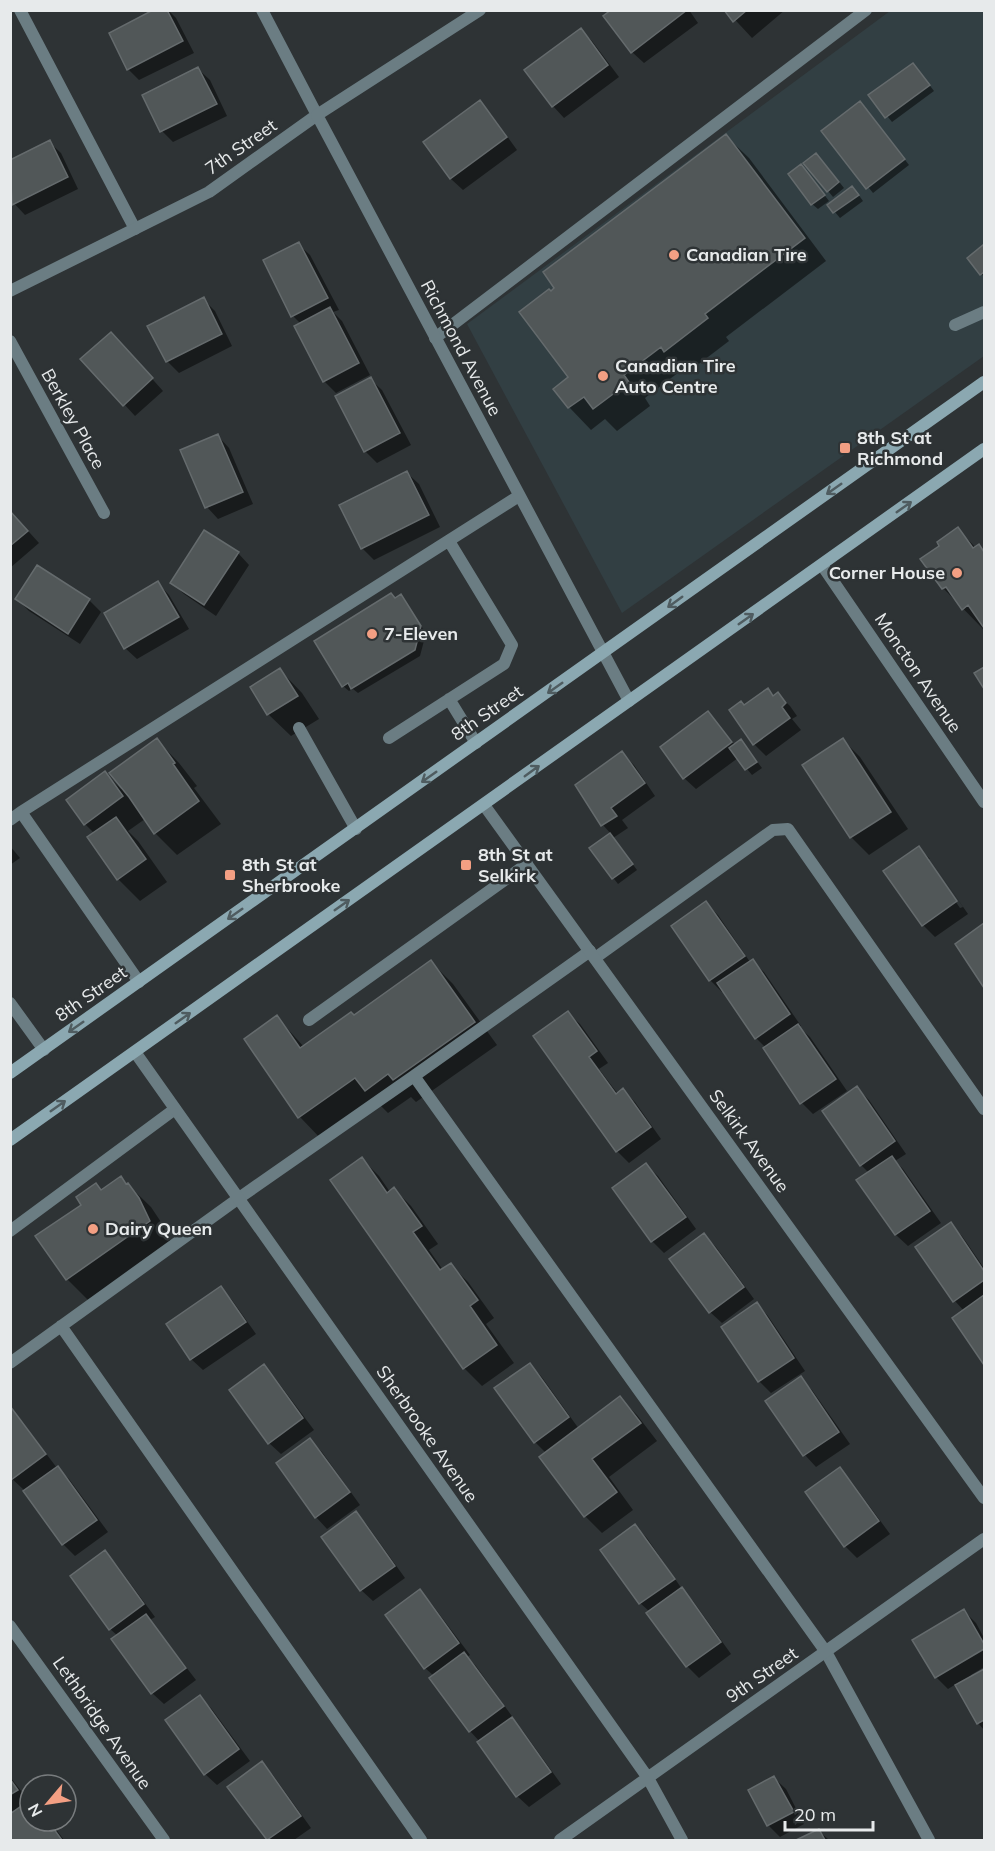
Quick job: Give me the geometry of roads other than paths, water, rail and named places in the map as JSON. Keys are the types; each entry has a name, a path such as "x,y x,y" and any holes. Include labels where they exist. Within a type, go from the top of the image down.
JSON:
{"main road":[{"name":"8th Street","path":"10,1073 984,382"},
{"path":"10,1140 984,449"}],"street":[{"path":"21,10 135,229"},
{"name":"Richmond Avenue","path":"262,10 629,701"},
{"name":"7th Street","path":"10,291 209,192 317,115 480,10"},
{"path":"435,338 866,10"},
{"path":"955,325 984,312"},
{"name":"Berkley Place","path":"10,341 104,513"},
{"path":"10,820 519,496"},
{"path":"388,738 504,664 512,645 449,541"},
{"name":"Moncton Avenue","path":"822,565 984,802"},
{"path":"449,699 476,743"},
{"path":"299,728 356,829"},
{"name":"Selkirk Avenue","path":"484,805 984,1498"},
{"path":"21,812 139,982"},
{"path":"10,1363 239,1198 773,830 788,829 984,1109"},
{"path":"309,1020 527,864"},
{"path":"11,1005 44,1050"},
{"name":"Sherbrooke Avenue","path":"135,1052 648,1778 682,1840"},
{"path":"414,1076 826,1652 929,1840"},
{"path":"10,1231 176,1109"},
{"path":"61,1326 421,1840"},
{"name":"9th Street","path":"560,1840 984,1539"},
{"name":"Lethbridge Avenue","path":"10,1626 164,1840"}],"place":[{"name":"Canadian Tire","path":"674,255"},
{"name":"Canadian Tire Auto Centre","path":"603,376"},
{"name":"8th St at Richmond","path":"845,448"},
{"name":"Corner House","path":"957,573"},
{"name":"7-Eleven","path":"372,634"},
{"name":"8th St at Selkirk","path":"466,865"},
{"name":"8th St at Sherbrooke","path":"230,875"},
{"name":"Dairy Queen","path":"93,1229"}]}
